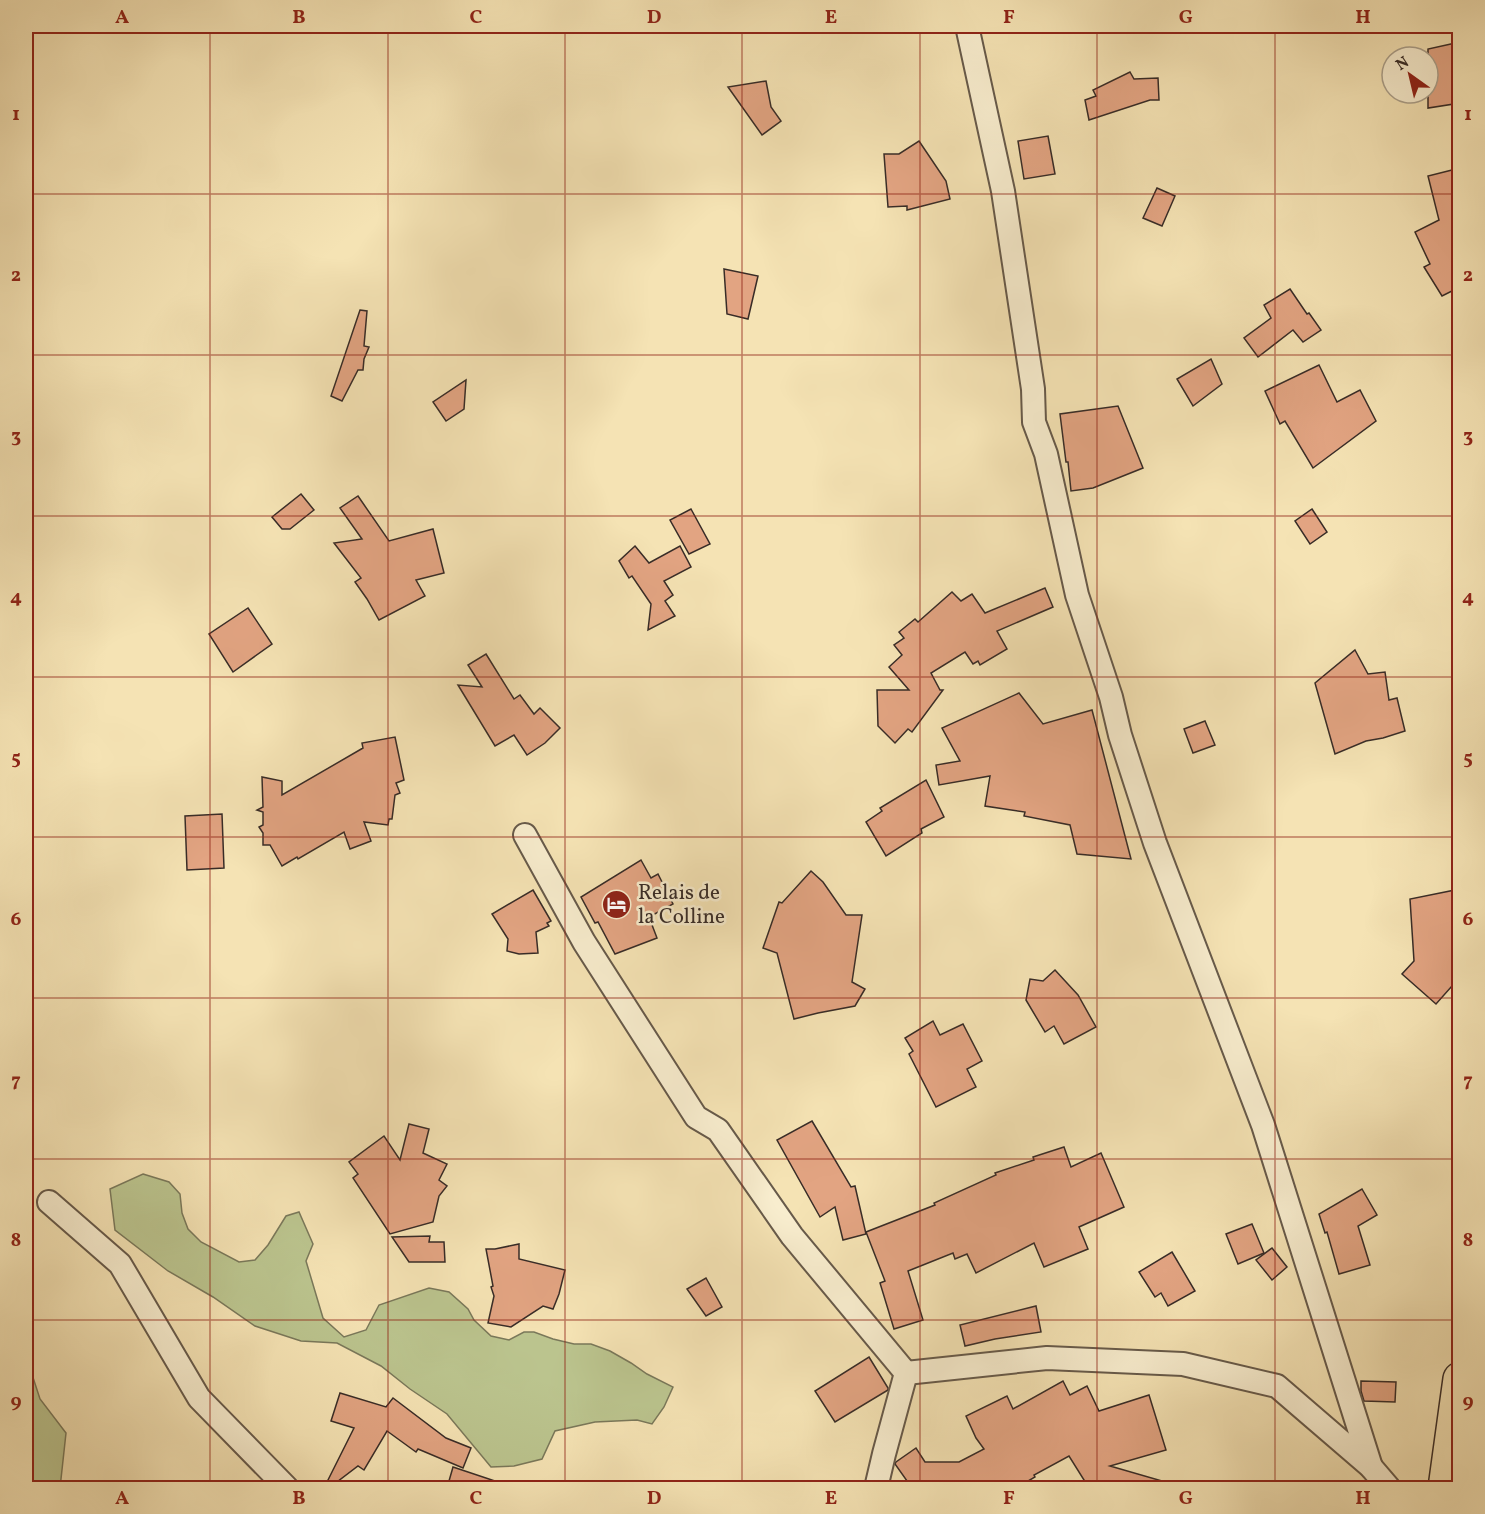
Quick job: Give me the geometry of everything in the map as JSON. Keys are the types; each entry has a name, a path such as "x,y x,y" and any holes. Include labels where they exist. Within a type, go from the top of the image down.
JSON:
{"main road":[{"path":"1445,1488 1460,1380"}],"street":[{"path":"967,26 1003,192 1033,389 1034,422 1046,454 1077,595 1112,697 1120,735 1155,843 1263,1125 1371,1467"},
{"path":"525,835 584,942 696,1117 718,1130 792,1236 906,1373"},
{"path":"49,1202 120,1264 199,1398 286,1488"},
{"path":"906,1373 1047,1358 1183,1364 1277,1386 1371,1467 1389,1488"},
{"path":"876,1488 906,1373"}],"green space":[{"path":"143,1174 169,1182 180,1194 182,1213 188,1229 201,1242 239,1262 255,1260 268,1245 286,1216 299,1212 313,1244 306,1261 323,1318 344,1337 366,1330 379,1305 429,1288 449,1292 468,1309 474,1320 491,1336 509,1340 524,1332 534,1332 574,1344 591,1344 610,1351 673,1387 664,1407 652,1424 637,1420 595,1422 555,1431 542,1459 514,1466 491,1467 447,1414 381,1366 337,1343 301,1341 255,1326 213,1297 168,1271 115,1230 110,1189"},
{"path":"26,1356 40,1399 66,1433 60,1488 26,1488"}],"building":[{"path":"1460,42 1460,103 1428,108 1428,105 1440,105 1440,46"},
{"path":"1130,72 1134,79 1158,78 1159,100 1150,100 1089,120 1085,100 1096,96 1093,90"},
{"path":"766,81 771,107 781,121 762,135 728,87"},
{"path":"1048,136 1055,174 1024,179 1018,141"},
{"path":"919,141 946,181 950,199 907,210 907,206 888,207 884,154 899,154"},
{"path":"1460,168 1460,287 1442,296 1424,267 1430,264 1415,232 1439,220 1428,176"},
{"path":"1157,188 1175,196 1162,226 1143,218"},
{"path":"724,269 758,276 748,319 727,314"},
{"path":"1290,289 1321,330 1303,342 1293,330 1258,357 1244,338 1271,318 1264,305"},
{"path":"360,310 367,311 364,346 369,347 364,359 363,370 358,370 342,401 331,396"},
{"path":"1211,359 1222,384 1193,406 1177,379"},
{"path":"1319,365 1337,402 1360,390 1376,421 1313,468 1285,421 1280,424 1265,391"},
{"path":"466,380 464,409 446,421 433,402"},
{"path":"1118,406 1143,468 1093,488 1071,491 1060,414"},
{"path":"301,494 314,510 290,529 282,529 272,517"},
{"path":"358,496 389,541 433,529 444,573 416,580 425,596 379,620 355,582 361,578 334,543 362,539 340,508"},
{"path":"691,509 710,544 689,554 670,520"},
{"path":"1312,509 1327,532 1310,544 1295,521"},
{"path":"635,546 649,563 680,546 691,567 664,581 673,595 665,601 675,616 648,630 651,604 632,576 629,578 619,561"},
{"path":"1045,588 1053,607 997,631 1007,649 980,665 978,661 973,664 965,652 931,673 940,690 943,690 912,732 908,729 895,743 878,726 877,690 909,690 889,667 902,655 894,645 904,638 899,632 915,619 918,622 952,592 961,601 972,594 985,613"},
{"path":"248,608 272,644 233,672 209,634"},
{"path":"1355,650 1368,674 1385,672 1389,700 1397,698 1405,731 1366,741 1335,754 1315,683"},
{"path":"486,654 514,699 520,695 534,714 540,708 560,728 545,743 527,755 514,735 495,746 458,685 482,687 468,665"},
{"path":"1019,693 1043,724 1092,710 1131,859 1077,854 1070,825 1024,816 1025,812 985,806 990,776 939,785 936,765 960,761 942,728"},
{"path":"1205,721 1215,745 1193,753 1184,729"},
{"path":"395,737 404,780 396,783 400,793 395,795 392,819 389,819 388,825 364,822 371,841 350,849 344,832 282,866 270,845 263,845 263,833 259,827 263,825 263,812 257,810 263,807 262,777 282,781 282,795 363,748 362,743"},
{"path":"926,780 944,817 921,829 922,833 886,856 866,822 882,811 880,808"},
{"path":"222,814 224,868 187,870 185,816"},
{"path":"641,860 651,878 658,874 673,904 649,917 657,938 615,954 581,897"},
{"path":"811,871 823,882 846,915 862,915 852,982 865,989 855,1006 794,1019 777,953 763,948 779,902 782,903"},
{"path":"1460,889 1460,977 1436,1004 1402,974 1414,961 1410,899"},
{"path":"533,890 551,921 547,923 549,926 536,932 538,953 519,954 507,951 508,939 492,914"},
{"path":"1055,970 1078,995 1096,1027 1064,1044 1054,1026 1045,1032 1026,1000 1030,979 1043,981"},
{"path":"933,1021 940,1035 963,1024 982,1061 967,1069 976,1087 936,1107 909,1054 913,1051 905,1038"},
{"path":"812,1121 851,1187 855,1186 866,1234 843,1240 835,1207 820,1217 777,1140"},
{"path":"409,1124 429,1129 423,1153 447,1164 439,1180 447,1186 439,1196 433,1222 390,1234 353,1178 358,1174 349,1162 384,1136 400,1160"},
{"path":"1064,1147 1071,1167 1101,1153 1124,1207 1079,1227 1088,1249 1044,1267 1034,1243 976,1273 967,1254 955,1259 953,1253 908,1271 923,1320 894,1329 880,1283 885,1281 866,1232 935,1205 934,1203 996,1175 995,1173"},
{"path":"1362,1189 1377,1215 1358,1226 1370,1265 1339,1274 1327,1232 1325,1233 1319,1214"},
{"path":"1252,1224 1264,1253 1238,1264 1226,1234"},
{"path":"430,1236 429,1242 444,1242 445,1262 409,1262 392,1237"},
{"path":"519,1244 519,1259 565,1270 559,1294 553,1309 543,1306 511,1327 488,1323 494,1296 486,1249"},
{"path":"1272,1248 1287,1267 1272,1280 1256,1260"},
{"path":"1172,1252 1195,1291 1168,1306 1161,1293 1155,1297 1139,1272"},
{"path":"706,1278 722,1307 706,1316 687,1289"},
{"path":"1036,1306 1041,1332 965,1346 960,1325"},
{"path":"869,1357 888,1390 835,1422 815,1391"},
{"path":"1063,1381 1070,1395 1087,1386 1099,1411 1149,1395 1166,1450 1110,1466 1169,1483 1168,1488 1089,1488 1069,1456 1034,1475 1035,1477 1016,1488 912,1488 895,1464 916,1448 925,1462 959,1462 984,1449 966,1416 1007,1396 1013,1409"},
{"path":"1361,1381 1396,1382 1395,1402 1364,1401"},
{"path":"340,1393 386,1407 393,1398 446,1438 471,1448 463,1468 418,1449 416,1452 387,1431 364,1470 358,1466 329,1488 324,1488 354,1428 331,1421"},
{"path":"453,1467 507,1485 507,1488 447,1488"}],"place":[{"name":"Relais de la Colline","path":"617,904"}]}
